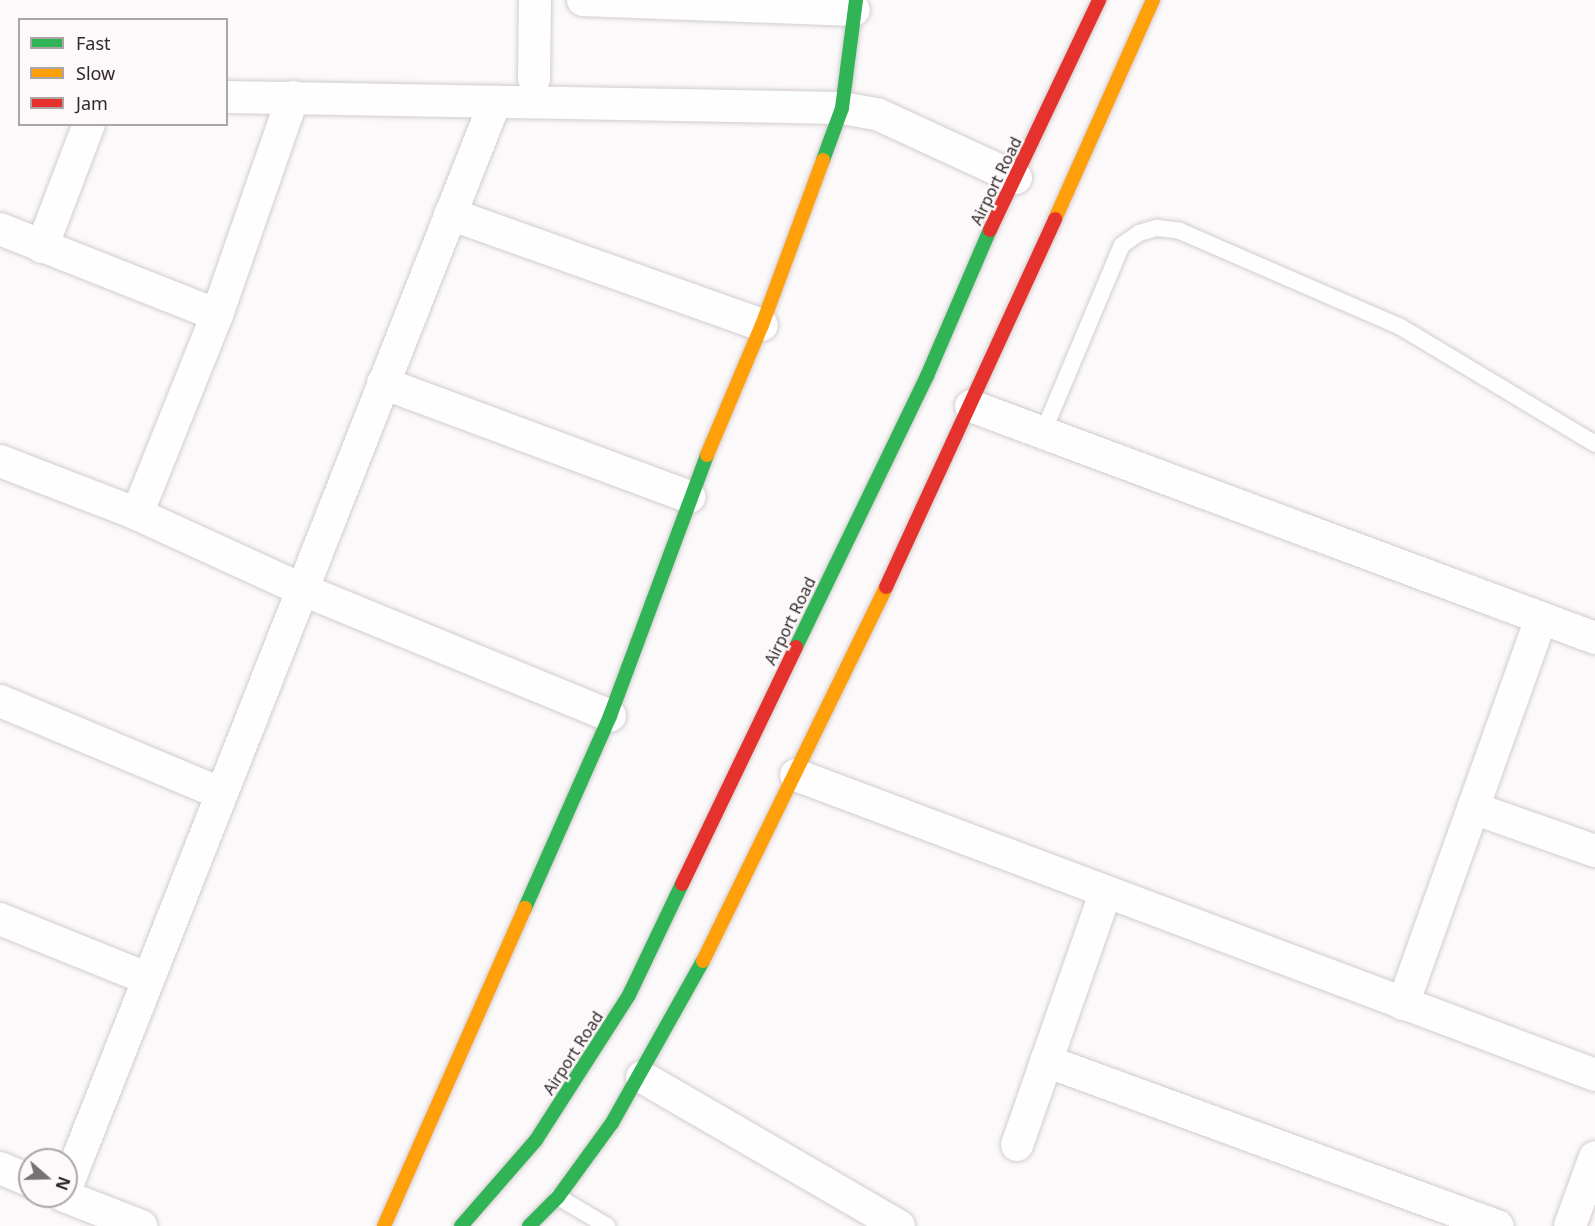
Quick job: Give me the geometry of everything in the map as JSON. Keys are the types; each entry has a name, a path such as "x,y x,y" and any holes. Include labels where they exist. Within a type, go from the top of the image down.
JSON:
{"main road":[{"name":"Airport Road","path":"461,1226 536,1140 629,995 927,376 1099,0"},
{"path":"529,1226 558,1197 642,1077 796,775 971,406 1153,0"},
{"path":"384,1226 610,716 689,497 762,325 842,108 855,5"}],"street":[{"path":"534,79 535,0"},
{"path":"583,0 855,5"},
{"path":"228,97 842,108 876,114 1016,178"},
{"path":"137,514 218,315 293,97"},
{"path":"78,1156 146,978 495,102"},
{"path":"42,247 88,126"},
{"path":"450,214 762,325"},
{"path":"0,229 218,315"},
{"path":"383,383 689,497"},
{"path":"971,406 1042,435 1595,638"},
{"path":"0,461 137,514 301,589 610,716"},
{"path":"1402,1004 1541,618"},
{"path":"0,701 220,793"},
{"path":"796,775 1105,894 1595,1075"},
{"path":"1473,808 1595,851"},
{"path":"1017,1145 1105,894"},
{"path":"0,919 146,978"},
{"path":"1046,1061 1498,1226"},
{"path":"642,1077 899,1226"},
{"path":"1570,1226 1595,1157"},
{"path":"0,1168 18,1176"},
{"path":"78,1201 141,1226"}],"lane":[{"path":"1042,435 1122,245 1139,233 1157,228 1180,231 1399,326 1595,444"},
{"path":"558,1197 607,1226"}],"traffic: fast":[{"path":"823,160 842,108 856,0"},
{"path":"796,647 927,376 990,230"},
{"path":"525,908 610,716 707,455"},
{"path":"461,1226 536,1140 629,995 682,884"},
{"path":"529,1226 558,1197 612,1123 703,961"}],"traffic: slow":[{"path":"1055,219 1153,0"},
{"path":"707,455 762,325 823,160"},
{"path":"703,961 886,587"},
{"path":"384,1226 525,908"}],"traffic: jam":[{"path":"990,230 1099,0"},
{"path":"886,587 1055,219"},
{"path":"682,884 796,647"}]}
